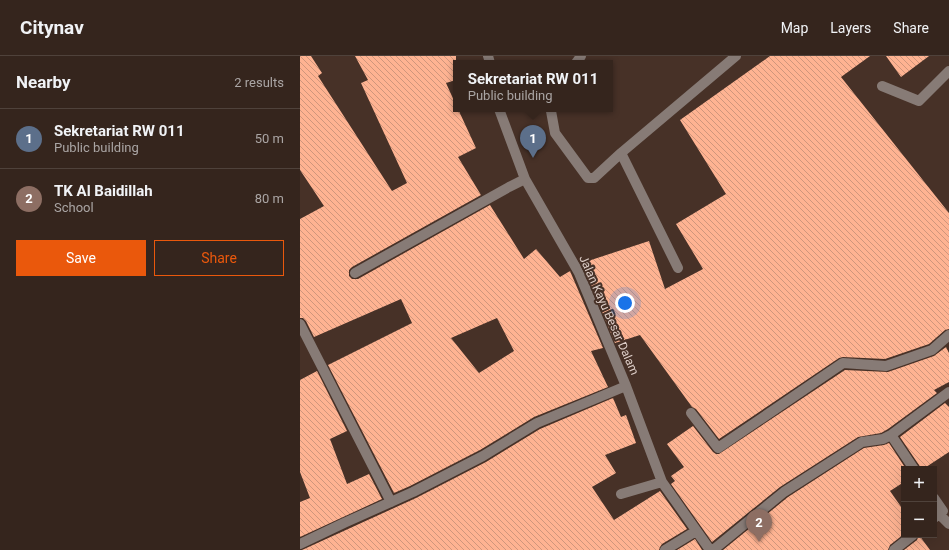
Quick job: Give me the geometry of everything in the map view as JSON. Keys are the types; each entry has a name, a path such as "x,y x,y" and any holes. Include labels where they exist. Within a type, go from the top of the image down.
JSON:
{"street":[{"path":"551,112 554,133 588,178 594,178 621,153 736,56"},
{"path":"882,86 919,101 949,71"},
{"name":"Jalan Kayu Besar Dalam","path":"500,112 525,179 578,273 626,386 662,482 710,550"},
{"path":"621,153 678,268"},
{"path":"355,273 525,179"},
{"path":"300,324 392,502"},
{"path":"691,413 718,448 843,363 886,366 932,350 949,335"},
{"path":"300,544 413,492 483,456 537,423 626,386"},
{"path":"713,550 784,492 862,442 882,439 890,435 949,392"},
{"path":"890,435 912,466"},
{"path":"621,494 662,482"},
{"path":"935,502 939,515 949,524"},
{"path":"665,550 696,531"},
{"path":"894,550 910,538"}],"building":[{"path":"300,56 311,56 322,73 318,76 392,191 407,183 361,83 368,80 355,56 456,56 456,60 453,60 453,81 446,83 453,98 453,112 459,112 476,148 458,157 481,195 352,267 349,270 349,276 352,279 358,279 490,205 524,259 536,249 560,277 570,271 603,348 591,351 608,387 534,417 480,450 394,493 328,365 412,323 401,299 314,337 306,321 303,318 300,318 300,219 324,206 300,170","holes":["497,318 514,351 479,373 451,338"]},
{"path":"770,56 870,56 841,77 949,213 949,329 945,330 929,344 885,359 839,358 719,439 696,409 692,407 640,335 615,343 582,265 585,262 649,241 665,289 703,269 676,224 726,194 680,120"},
{"path":"886,56 929,56 901,77"},
{"path":"946,347 949,353 949,382 934,390 937,393 888,429 881,433 858,437 780,487 712,542 671,484 675,481 671,476 684,467 667,444 693,426 713,452 719,454 845,370 888,372 934,356"},
{"path":"317,371 347,431 330,439 347,484 369,474 382,499 300,537 300,502 310,498 300,472 300,380"},
{"path":"613,398 621,417 626,415 636,443 605,455 616,473 592,487 614,520 660,491 687,529 662,544 659,550 302,550 416,498 486,462 540,429"},
{"path":"945,403 949,407 949,452 928,466 919,466 900,437"},
{"path":"889,443 904,466 901,466 901,484 890,491 901,507 901,536 890,545 888,550 723,550 788,497 864,448"},
{"path":"918,538 921,538 930,550 904,550"},
{"path":"695,539 702,550 677,550"}],"place":[{"name":"Sekretariat RW 011","path":"533,158"},
{"name":"TK Al Baidillah","path":"759,542"}]}
